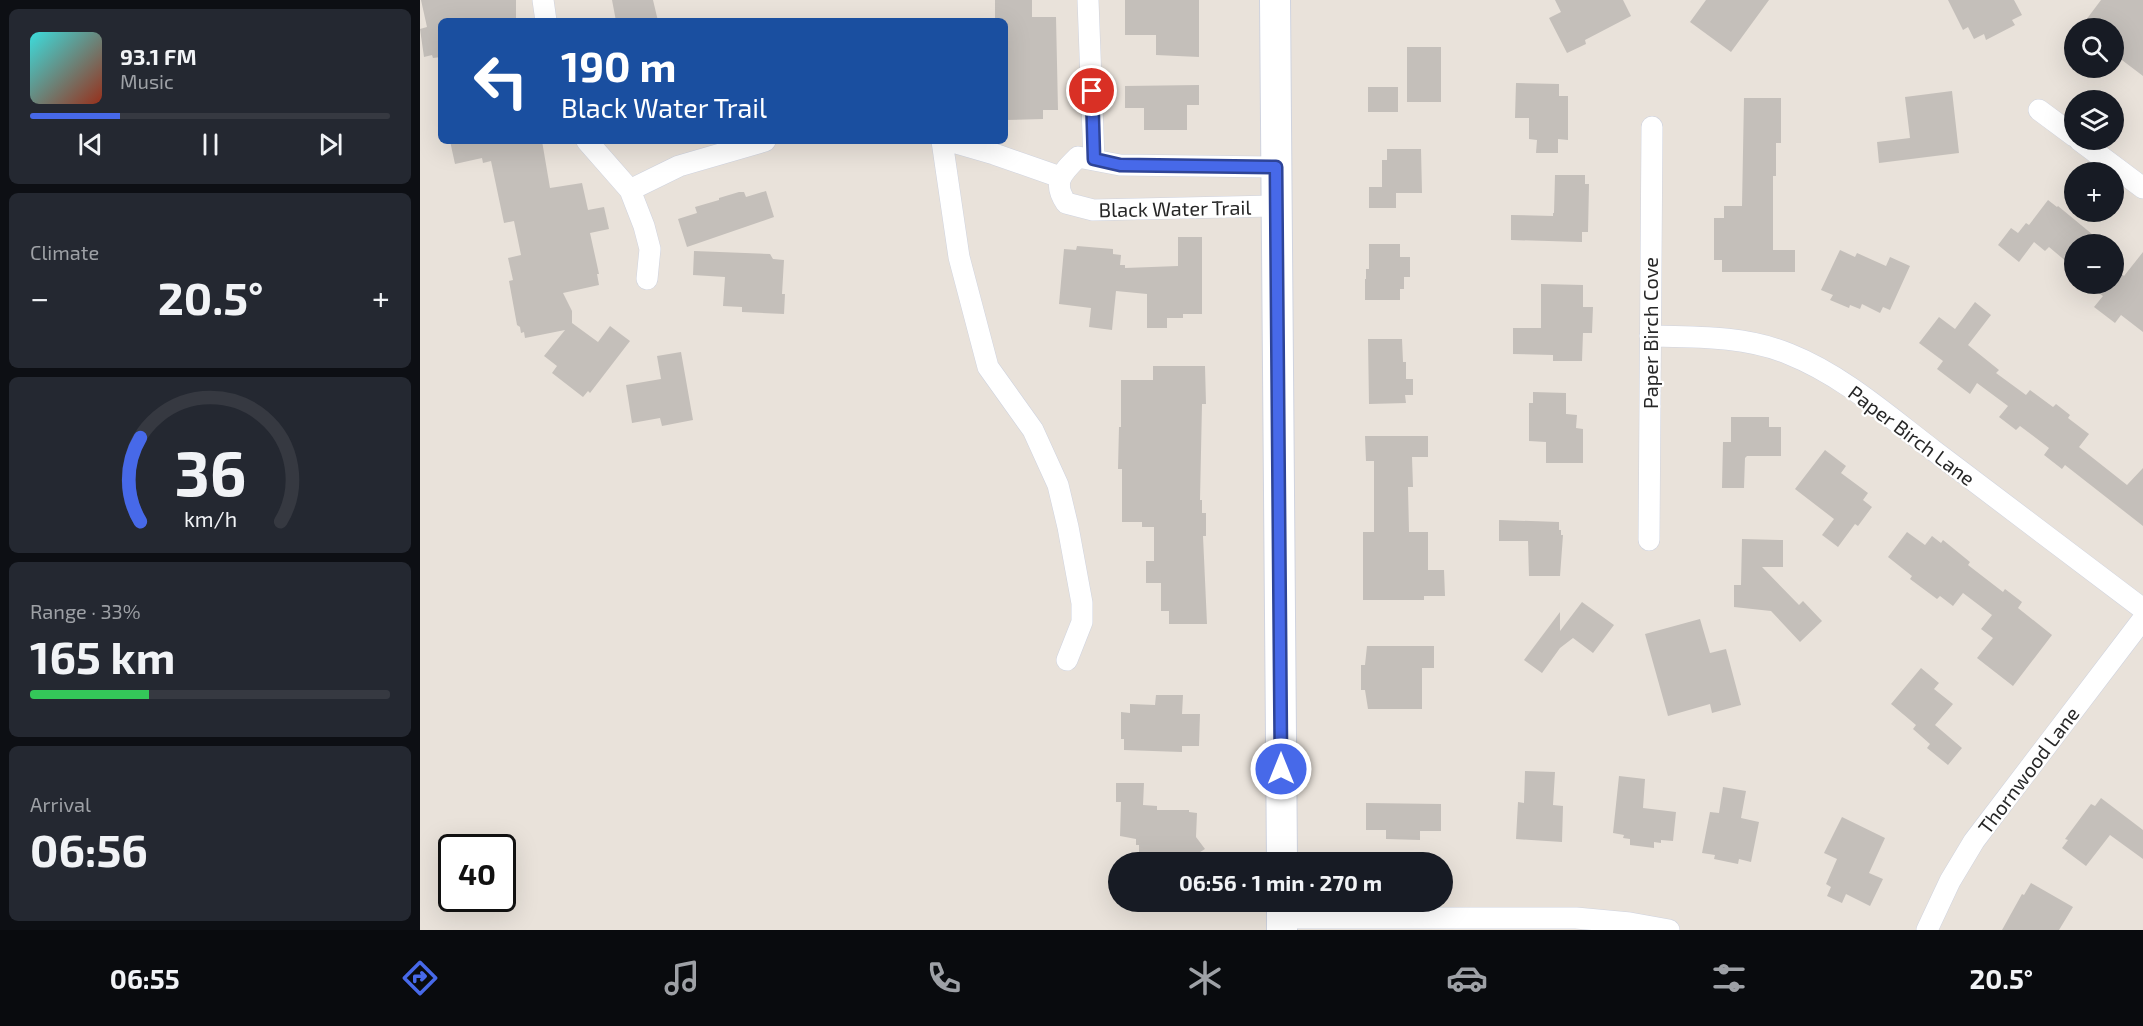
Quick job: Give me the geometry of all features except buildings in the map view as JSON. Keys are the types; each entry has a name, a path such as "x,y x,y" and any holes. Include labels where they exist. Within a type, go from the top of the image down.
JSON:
{"street":[{"path":"543,0 546,18"},
{"path":"1088,0 1094,159"},
{"path":"1275,0 1282,852"},
{"path":"2039,110 2064,129"},
{"name":"Paper Birch Cove","path":"1649,540 1652,127"},
{"path":"590,144 630,190 650,249 647,279"},
{"path":"630,190 679,166 755,144"},
{"path":"942,144 959,257 988,367 1033,430 1058,485 1082,603 1082,621 1067,660"},
{"path":"959,144 1060,177"},
{"path":"2092,150 2143,188"},
{"name":"Black Water Trail","path":"1276,167 1120,165 1078,157 1060,177 1058,192 1066,203 1093,210 1276,206"},
{"name":"Paper Birch Lane","path":"1650,336 1729,339 1757,343 1813,364 1866,399 2143,609"},
{"name":"Thornwood Lane","path":"1927,930 1950,881 1974,841 2143,620"},
{"path":"1282,916 1576,918 1630,923 1669,930"}],"route":[{"path":"1092,91 1094,159 1120,165 1276,167 1281,769"}]}
